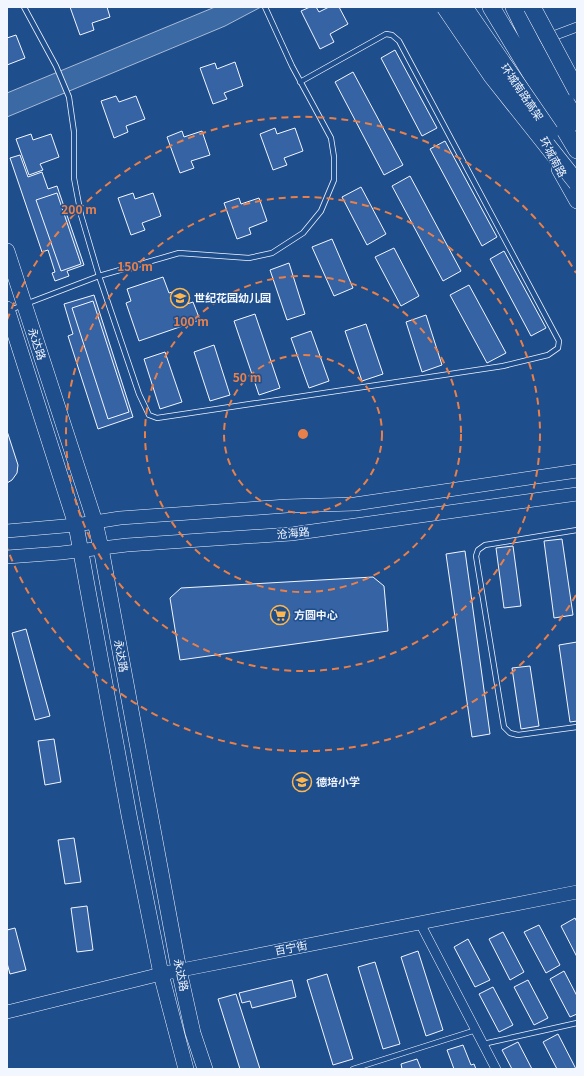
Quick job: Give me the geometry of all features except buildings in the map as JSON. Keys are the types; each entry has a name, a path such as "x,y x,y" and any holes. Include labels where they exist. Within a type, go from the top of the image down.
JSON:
{"highway":[{"path":"445,7 492,76 577,183"},
{"name":"环城南路高架","path":"465,7 550,133 577,179"},
{"name":"环城南路高架","path":"490,7 577,150"},
{"path":"514,7 532,44 577,124"},
{"path":"532,7 577,91"}],"main road":[{"path":"465,7 577,201"},
{"name":"环城南路","path":"472,7 577,201"},
{"path":"507,7 577,124"},
{"name":"永达路","path":"7,251 95,522 179,970 193,1033 205,1069"},
{"name":"永达路","path":"7,310 76,525 161,974 186,1069"},
{"path":"7,531 76,525 120,518 287,506 355,504 577,471"},
{"name":"沧海路","path":"7,557 81,551 127,545 292,534 577,494"},
{"name":"百宁街","path":"7,1012 179,970 577,892"}],"street":[{"path":"532,44 577,27"},
{"path":"420,923 496,1069"}],"lane":[{"path":"24,7 56,66 69,97 74,132 74,178 81,215 99,276 139,394 149,415 157,418 503,366 548,355 558,348 559,341 399,42 392,35 386,34 300,82"},
{"path":"7,310 99,276 179,253 249,258 272,253 303,233 321,211 334,180 334,157 331,138 300,82 265,7"},
{"path":"577,530 485,544 478,550 476,556 504,727 510,733 518,735 577,727"},
{"path":"483,1044 577,1023"},
{"path":"353,1069 476,1030"}],"water":[{"path":"215,7 261,7 225,26 7,117 7,93"}],"place":[{"name":"世纪花园幼儿园","path":"180,298"},
{"name":"方圆中心","path":"280,615"},
{"name":"德培小学","path":"302,782"}]}
